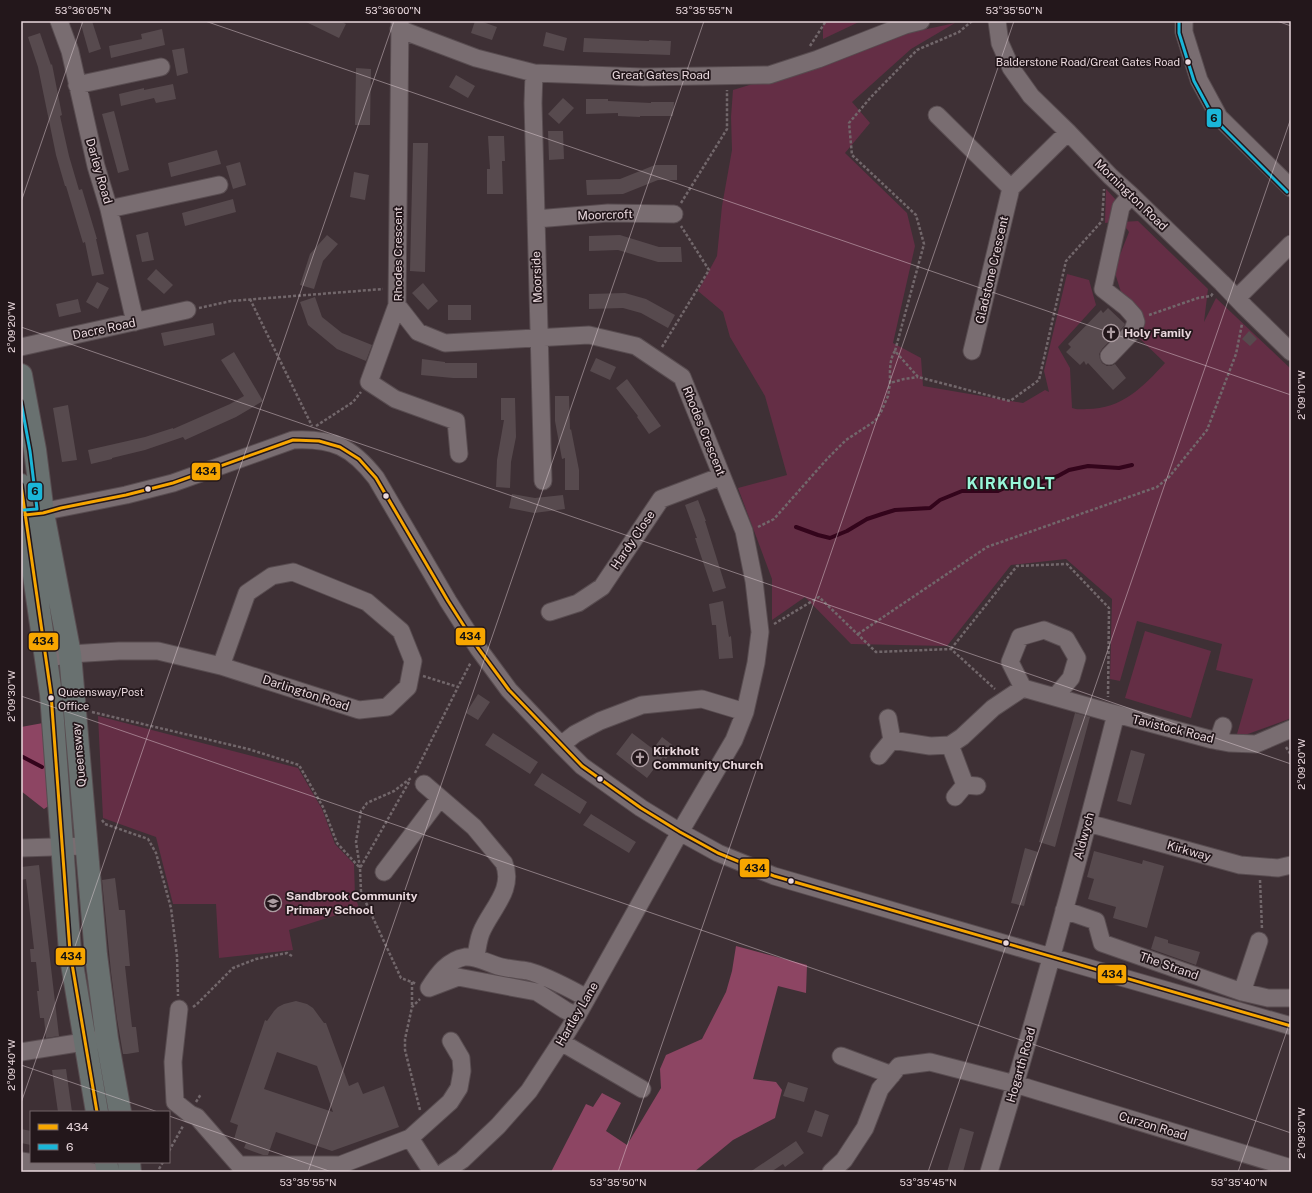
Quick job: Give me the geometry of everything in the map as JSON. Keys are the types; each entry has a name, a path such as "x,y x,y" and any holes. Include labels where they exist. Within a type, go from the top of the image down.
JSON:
{"highway":[{"name":"Queensway","path":"21,375 28,453 30,514 51,694 70,952 98,1111"},
{"name":"Queensway","path":"21,485 70,654 96,955 107,1038 120,1111"}],"street":[{"name":"Darley Road","path":"59,21 65,37 96,166 110,209 135,322"},
{"name":"Mornington Road","path":"997,21 1000,43 1011,68 1031,96 1110,176 1222,283 1291,352"},
{"path":"1184,21 1184,32 1199,80 1219,117 1291,188"},
{"name":"Great Gates Road","path":"400,25 476,58 534,73 643,77 769,75 805,63 910,22"},
{"name":"Rhodes Crescent","path":"400,25 397,296 418,332 445,343 589,335 636,346 682,377 744,531 754,581 760,632 756,663 745,712 734,740 680,832"},
{"path":"77,85 161,67"},
{"name":"Moorside","path":"534,73 533,103 543,482"},
{"path":"937,115 1011,188 1068,132"},
{"path":"110,209 219,185"},
{"name":"Gladstone Crescent","path":"972,351 1011,188"},
{"path":"1109,356 1132,332 1136,322 1134,316 1126,307 1103,289 1121,207 1131,195"},
{"name":"Moorcroft","path":"536,219 608,213 674,214"},
{"path":"1241,303 1291,244"},
{"path":"397,296 368,382 395,399 456,421 459,454"},
{"name":"Dacre Road","path":"21,347 187,310"},
{"path":"30,514 126,496 173,483 293,440 311,439 327,441 346,450 368,467 376,478 448,601 478,648 509,690 582,766 641,808 680,832 718,853 774,876 1291,1026"},
{"name":"Hardy Close","path":"550,612 578,603 602,587 661,499 722,476"},
{"name":"Darlington Road","path":"46,659 70,654 119,651 158,651 221,666 359,710 387,707 408,687 413,661 401,631 367,602 293,572 272,576 247,594 221,666"},
{"path":"892,740 930,746 950,745 962,737 993,708 1023,688 1055,697 1072,678 1077,658 1066,639 1044,630 1020,637 1010,662 1023,688"},
{"name":"Tavistock Road","path":"1055,697 1112,713 1220,733 1229,743 1256,744 1291,729"},
{"path":"561,745 576,734 600,721 642,705 702,699 745,712"},
{"name":"Aldwych","path":"1051,957 1088,823 1112,713"},
{"path":"879,756 892,740 888,718"},
{"path":"950,745 966,789"},
{"path":"418,780 474,827 504,863 507,870 506,888 481,933 476,957"},
{"path":"384,872 440,798"},
{"name":"Kirkway","path":"1088,823 1240,866 1278,868 1291,865"},
{"name":"Hartley Lane","path":"444,1172 462,1160 498,1126 529,1091 577,1016 680,832"},
{"path":"21,848 86,846"},
{"name":"The Strand","path":"1064,910 1096,921 1102,943 1242,992 1268,998 1291,998"},
{"path":"1242,992 1259,941"},
{"path":"429,988 446,966 465,957 476,957 496,966 530,972 563,985 587,998"},
{"name":"Hogarth Road","path":"989,1172 1051,957"},
{"path":"429,988 458,977 537,992 577,1016"},
{"path":"179,1009 174,1062 175,1102 190,1114 197,1117 239,1168 341,1169 410,1138 450,1102 459,1088 462,1071 461,1058 451,1041"},
{"path":"21,1052 107,1038"},
{"path":"561,1042 642,1089"},
{"path":"841,1056 892,1075"},
{"name":"Curzon Road","path":"831,1172 844,1160 865,1128 880,1089 899,1066 930,1062 1015,1084 1262,1166 1291,1168"},
{"path":"410,1138 432,1172"},
{"path":"34,1163 92,1172"}],"path":[{"path":"805,63 805,55 826,21"},
{"path":"744,531 760,527 774,519 846,440 875,422 881,412 888,396 892,355 896,351 924,244 916,215 852,156 849,123 871,97 917,50 959,32 972,21"},
{"path":"655,358 709,270 674,214 727,129 726,75"},
{"path":"890,383 918,377 1010,401 1039,380 1066,261 1102,221 1104,188 1110,176"},
{"path":"1134,316 1145,316 1198,298 1211,296 1222,283"},
{"path":"187,310 231,300 397,296"},
{"path":"250,299 313,429 353,402 368,382"},
{"path":"858,634 987,547 1157,487 1169,477 1207,430 1236,354 1241,303"},
{"path":"896,351 918,377"},
{"path":"951,649 1017,566 1067,564 1109,608 1112,713"},
{"path":"760,632 819,597 876,652 951,649 1005,699"},
{"path":"360,868 418,780 458,687 478,648"},
{"path":"411,672 458,687"},
{"path":"93,719 92,711 248,749 300,765 324,807 337,843 360,868"},
{"path":"412,1007 429,988 401,978 361,892 360,868 356,842 361,811 367,803 418,780"},
{"path":"101,818 105,824 148,839 156,853 171,908 177,956 179,1009 188,1010 197,1004 233,968 256,959 287,953 292,956"},
{"path":"1259,867 1262,933 1259,941"},
{"path":"412,982 412,1007 405,1039 405,1050 420,1113"},
{"path":"159,1169 162,1163"}],"shaded area":[{"path":"823,21 861,21 823,39"},
{"path":"955,23 911,49 852,102 870,123 845,153 907,213 915,246 893,343 921,358 923,386 1023,403 1045,390 1049,392 1044,371 1067,274 1089,280 1096,305 1058,347 1070,368 1072,408 1099,408 1121,401 1140,388 1165,363 1136,335 1141,312 1121,292 1114,270 1129,232 1122,226 1122,222 1138,221 1208,289 1204,322 1216,298 1291,369 1291,714 1289,719 1245,735 1237,734 1253,679 1216,670 1222,644 1137,621 1120,681 1110,679 1112,599 1066,559 1011,565 947,646 851,644 805,597 772,620 772,579 738,488 787,475 765,396 730,337 723,312 698,291 717,256 722,206 732,150 731,117 733,90 830,60 904,34"},
{"path":"1106,189 1116,200 1114,222 1105,223"},
{"path":"1145,631 1211,651 1191,718 1125,698"},
{"path":"98,716 298,768 322,809 335,844 354,864 355,896 359,908 289,930 293,950 219,958 216,904 173,904 156,837 103,818"},
{"path":"43,723 50,805 44,809 21,791 21,727"},
{"path":"736,946 807,965 806,993 778,986 753,1079 776,1082 782,1090 775,1118 733,1140 694,1172 551,1172 586,1104 593,1107 602,1093 621,1103 606,1131 627,1145 661,1088 660,1069 666,1055 702,1039 726,992 732,971"}],"building":[{"path":"80,21 92,21 101,49 89,53"},
{"path":"304,21 340,21 346,24 339,38"},
{"path":"475,21 480,21 497,27 492,40 471,33"},
{"path":"162,29 165,45 111,58 109,46 142,39 141,34"},
{"path":"546,32 567,38 564,51 543,46"},
{"path":"40,33 51,65 52,64 62,115 60,116 69,156 79,190 82,189 97,239 104,274 92,276 85,242 83,243 56,155 38,67 28,37"},
{"path":"584,38 671,41 670,55 583,52"},
{"path":"184,48 188,73 177,76 172,50"},
{"path":"356,68 371,69 370,125 355,125"},
{"path":"456,75 475,86 468,98 449,87"},
{"path":"173,84 176,99 156,103 154,98 121,106 119,94 144,88 144,90"},
{"path":"563,98 574,108 559,124 548,114"},
{"path":"586,99 608,99 608,101 651,103 674,102 673,116 640,117 618,116 618,113 586,114"},
{"path":"114,111 129,170 118,173 102,114"},
{"path":"548,131 563,131 564,159 549,160"},
{"path":"488,136 504,136 505,161 502,161 503,194 487,194 487,169 490,169"},
{"path":"413,143 428,143 425,272 410,271"},
{"path":"217,150 221,164 171,177 168,163"},
{"path":"240,162 246,185 233,189 226,166"},
{"path":"655,165 677,165 677,180 658,180 623,194 587,195 586,180 620,179"},
{"path":"354,172 369,175 365,200 350,197"},
{"path":"233,199 236,212 185,226 182,213"},
{"path":"148,232 154,260 142,262 136,235"},
{"path":"327,235 338,244 323,261 314,289 300,285 310,254"},
{"path":"620,235 659,247 681,247 682,262 658,262 618,250 589,251 589,236"},
{"path":"156,269 173,285 164,294 147,279"},
{"path":"97,282 109,288 98,309 86,302"},
{"path":"423,283 438,301 428,310 412,293"},
{"path":"625,293 646,299 675,315 668,328 641,313 623,308 589,309 589,294"},
{"path":"315,297 322,317 342,333 372,345 366,361 337,349 308,325 300,302"},
{"path":"78,299 81,312 59,317 56,304"},
{"path":"448,305 471,305 471,320 448,320"},
{"path":"1108,308 1125,324 1099,354 1102,363 1107,366 1115,364 1126,378 1113,390 1088,363 1086,365 1084,361 1080,365 1066,352 1071,347 1068,344 1101,310 1103,313"},
{"path":"213,323 215,335 164,346 161,333"},
{"path":"1249,331 1257,339 1250,346 1242,339"},
{"path":"234,352 263,401 236,417 185,440 183,437 145,450 91,464 88,450 173,429 230,404 244,396 221,360"},
{"path":"596,358 616,367 610,380 590,371"},
{"path":"422,359 445,363 477,363 477,378 453,378 421,375"},
{"path":"627,379 661,426 649,434 637,417 638,416 616,388"},
{"path":"555,396 569,396 570,430 571,429 579,470 579,490 565,490 565,458 562,459 555,421"},
{"path":"501,398 515,398 516,437 511,462 510,488 496,487 497,460 504,420 501,420"},
{"path":"68,405 77,460 62,462 53,408"},
{"path":"512,494 535,498 563,495 565,509 534,513 509,508"},
{"path":"698,500 706,521 726,588 713,592 695,538 697,538 685,505"},
{"path":"723,601 729,637 731,636 733,658 719,659 716,625 712,625 709,604"},
{"path":"478,694 490,702 478,720 466,713"},
{"path":"1075,713 1090,717 1055,847 1039,842"},
{"path":"493,733 538,762 530,774 485,745"},
{"path":"632,733 653,749 662,737 675,747 666,759 663,757 647,778 616,754"},
{"path":"1131,750 1145,754 1131,805 1117,801"},
{"path":"542,773 587,802 580,814 534,785"},
{"path":"591,814 636,842 629,853 583,825"},
{"path":"1025,848 1038,852 1024,906 1011,903"},
{"path":"1094,851 1142,864 1143,860 1164,866 1147,928 1113,918 1116,907 1088,899 1094,879 1087,877"},
{"path":"39,865 59,1036 46,1038 44,1018 40,1018 36,962 31,962 30,949 34,949 26,879 21,880 21,867"},
{"path":"115,878 119,910 125,910 130,966 125,966 132,1027 136,1027 139,1052 127,1054 123,1054 117,1019 102,880"},
{"path":"1155,936 1168,940 1168,943 1200,952 1196,965 1151,949"},
{"path":"296,1001 307,1004 313,1008 324,1023 326,1023 349,1086 358,1082 363,1094 384,1086 399,1127 332,1151 276,1132 268,1155 263,1155 244,1148 246,1143 234,1139 238,1125 230,1122 265,1020 267,1021 278,1007","holes":["277,1052 317,1066 333,1112 264,1089"]},
{"path":"66,1069 72,1111 58,1111 52,1070"},
{"path":"788,1082 808,1088 804,1102 783,1096"},
{"path":"815,1110 829,1115 822,1137 807,1132"},
{"path":"960,1128 974,1132 963,1172 947,1172"},
{"path":"21,1129 30,1131 30,1145 21,1143"},
{"path":"796,1141 804,1153 785,1167 783,1164 771,1172 750,1172"}],"waterway":[{"path":"796,527 830,538 847,531 867,519 895,510 930,508 940,500 962,491 998,491 1025,479 1038,483 1058,476 1069,470 1088,466 1119,468 1132,465"},
{"path":"21,756 42,767"}],"transit line":[{"name":"6","path":"1179,21 1179,33 1194,81 1215,120 1287,192"},
{"name":"6","path":"21,402 30,451 37,509 24,510"},
{"name":"434","path":"25,515 43,513 173,483 293,440 319,441 340,447 359,459 376,478 448,601 478,648 509,690 582,766 641,808 680,832 718,853 774,876 1291,1026"},
{"name":"434","path":"21,485 51,694 70,952 97,1111"}],"place":[{"name":"Balderstone Road/Great Gates Road","path":"1188,62"},
{"name":"Holy Family","path":"1111,333"},
{"name":"Queensway/Post Office","path":"51,698"},
{"name":"Kirkholt Community Church","path":"640,758"},
{"name":"Sandbrook Community Primary School","path":"273,903"}],"district":[{"name":"KIRKHOLT","path":"1011,483"}]}
